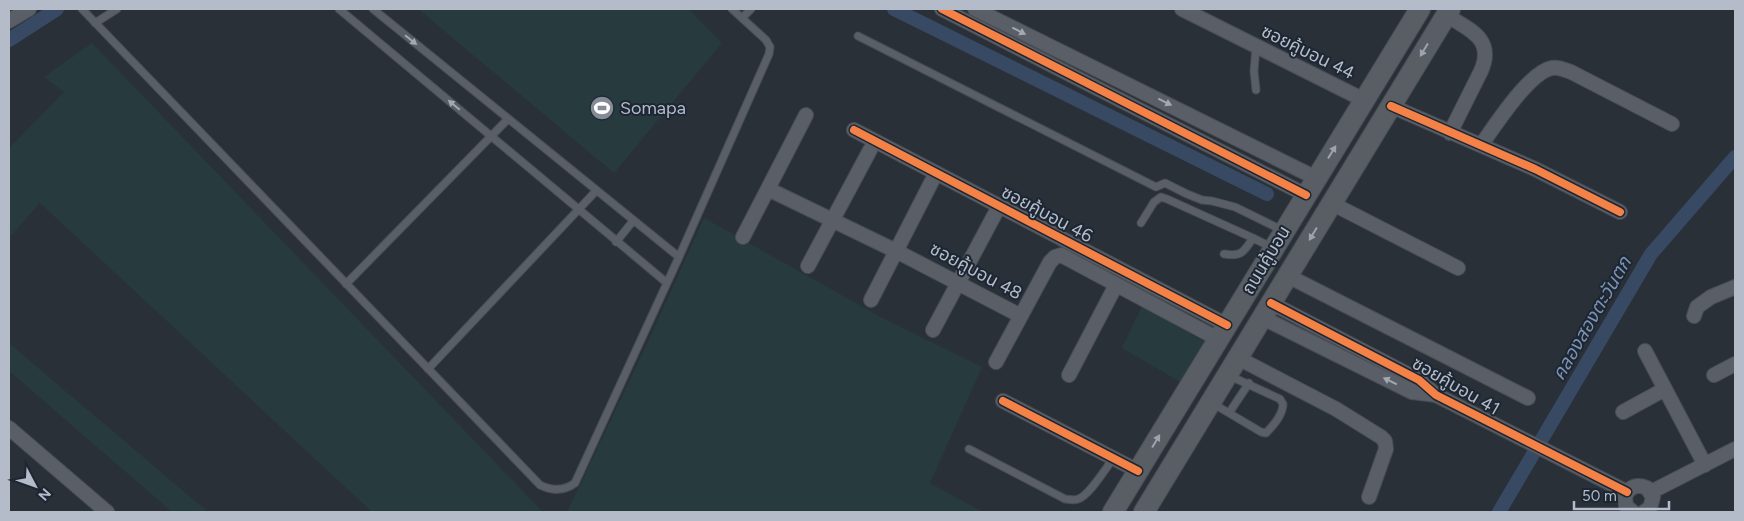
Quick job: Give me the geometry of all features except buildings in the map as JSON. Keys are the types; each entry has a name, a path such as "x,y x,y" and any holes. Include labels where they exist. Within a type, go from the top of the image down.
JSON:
{"main road":[{"name":"ถนนคู้บอน","path":"1113,512 1420,9"},
{"name":"ถนนคู้บอน","path":"1144,512 1448,12"}],"street":[{"path":"9,21 28,9"},
{"path":"942,9 1306,195"},
{"path":"975,9 1316,178"},
{"name":"ซอยคู้บอน 44","path":"1182,9 1364,100"},
{"path":"1448,12 1478,36 1484,43 1486,52 1482,71 1450,133"},
{"path":"1481,145 1521,92 1536,76 1551,68 1571,72 1672,124"},
{"path":"1391,106 1481,145 1620,212"},
{"path":"743,237 806,115"},
{"name":"ซอยคู้บอน 46","path":"854,130 1223,332"},
{"path":"808,266 870,150"},
{"path":"871,300 932,181"},
{"name":"ซอยคู้บอน 48","path":"768,189 833,219 1021,316 1050,262 1061,255 1116,285 1223,332"},
{"path":"1331,203 1458,268"},
{"path":"933,330 996,212"},
{"path":"1288,276 1528,398"},
{"path":"1068,375 1116,285"},
{"path":"1694,316 1697,307 1711,297 1735,286"},
{"name":"ซอยคู้บอน 41","path":"1267,311 1419,380 1436,395 1627,492"},
{"path":"996,362 1021,316"},
{"path":"1645,351 1705,465"},
{"path":"1714,375 1735,364"},
{"path":"1232,366 1336,409 1381,437 1385,442 1386,449 1369,497"},
{"path":"1623,412 1665,389"},
{"path":"1002,401 1138,471"},
{"path":"9,428 107,512"},
{"path":"1651,492 1735,449"},
{"path":"1633,512 1626,506 1625,501 1627,492 1636,485 1647,488 1651,492 1653,497 1649,511"}],"lane":[{"path":"82,9 540,485 552,489 567,488 575,483 679,258 769,54 770,47 766,40 732,9"},
{"path":"95,23 117,9"},
{"path":"339,9 667,284"},
{"path":"373,9 679,258"},
{"path":"742,18 751,9"},
{"path":"858,36 1152,185 1156,186 1165,183 1202,200 1235,207 1284,231"},
{"path":"1256,47 1254,71 1256,90"},
{"path":"346,284 508,119"},
{"path":"428,369 596,190"},
{"path":"1141,223 1154,202 1161,197 1274,248"},
{"path":"616,242 633,221"},
{"path":"1224,254 1237,256 1242,253 1253,238"},
{"path":"1211,402 1255,429 1266,432 1280,414 1283,404 1280,399 1249,384 1232,366"},
{"path":"1229,414 1249,384"},
{"path":"969,449 1066,499 1075,500 1086,493 1113,459"}],"green space":[{"name":"Somapa","path":"418,9 689,9 722,43 614,173"},
{"path":"92,43 543,512 372,512 40,203 9,238 9,148 64,92 44,77"},
{"path":"704,218 879,316 982,367 930,483 983,512 567,512"},
{"path":"1142,306 1210,345 1185,385 1122,348"},
{"path":"9,343 208,512 172,512 9,371"}],"waterway":[{"path":"9,40 57,9"},
{"path":"894,9 1267,194"},
{"name":"คลองสองตะวันตก","path":"1499,512 1651,254 1735,157"}],"cycle path":[{"path":"942,9 1306,195"},
{"path":"1391,106 1535,169 1620,212"},
{"path":"854,130 1227,325"},
{"path":"1271,303 1419,380 1436,395 1627,492"},
{"path":"1003,401 1138,471"}],"place":[{"name":"Somapa","path":"602,108"}]}
